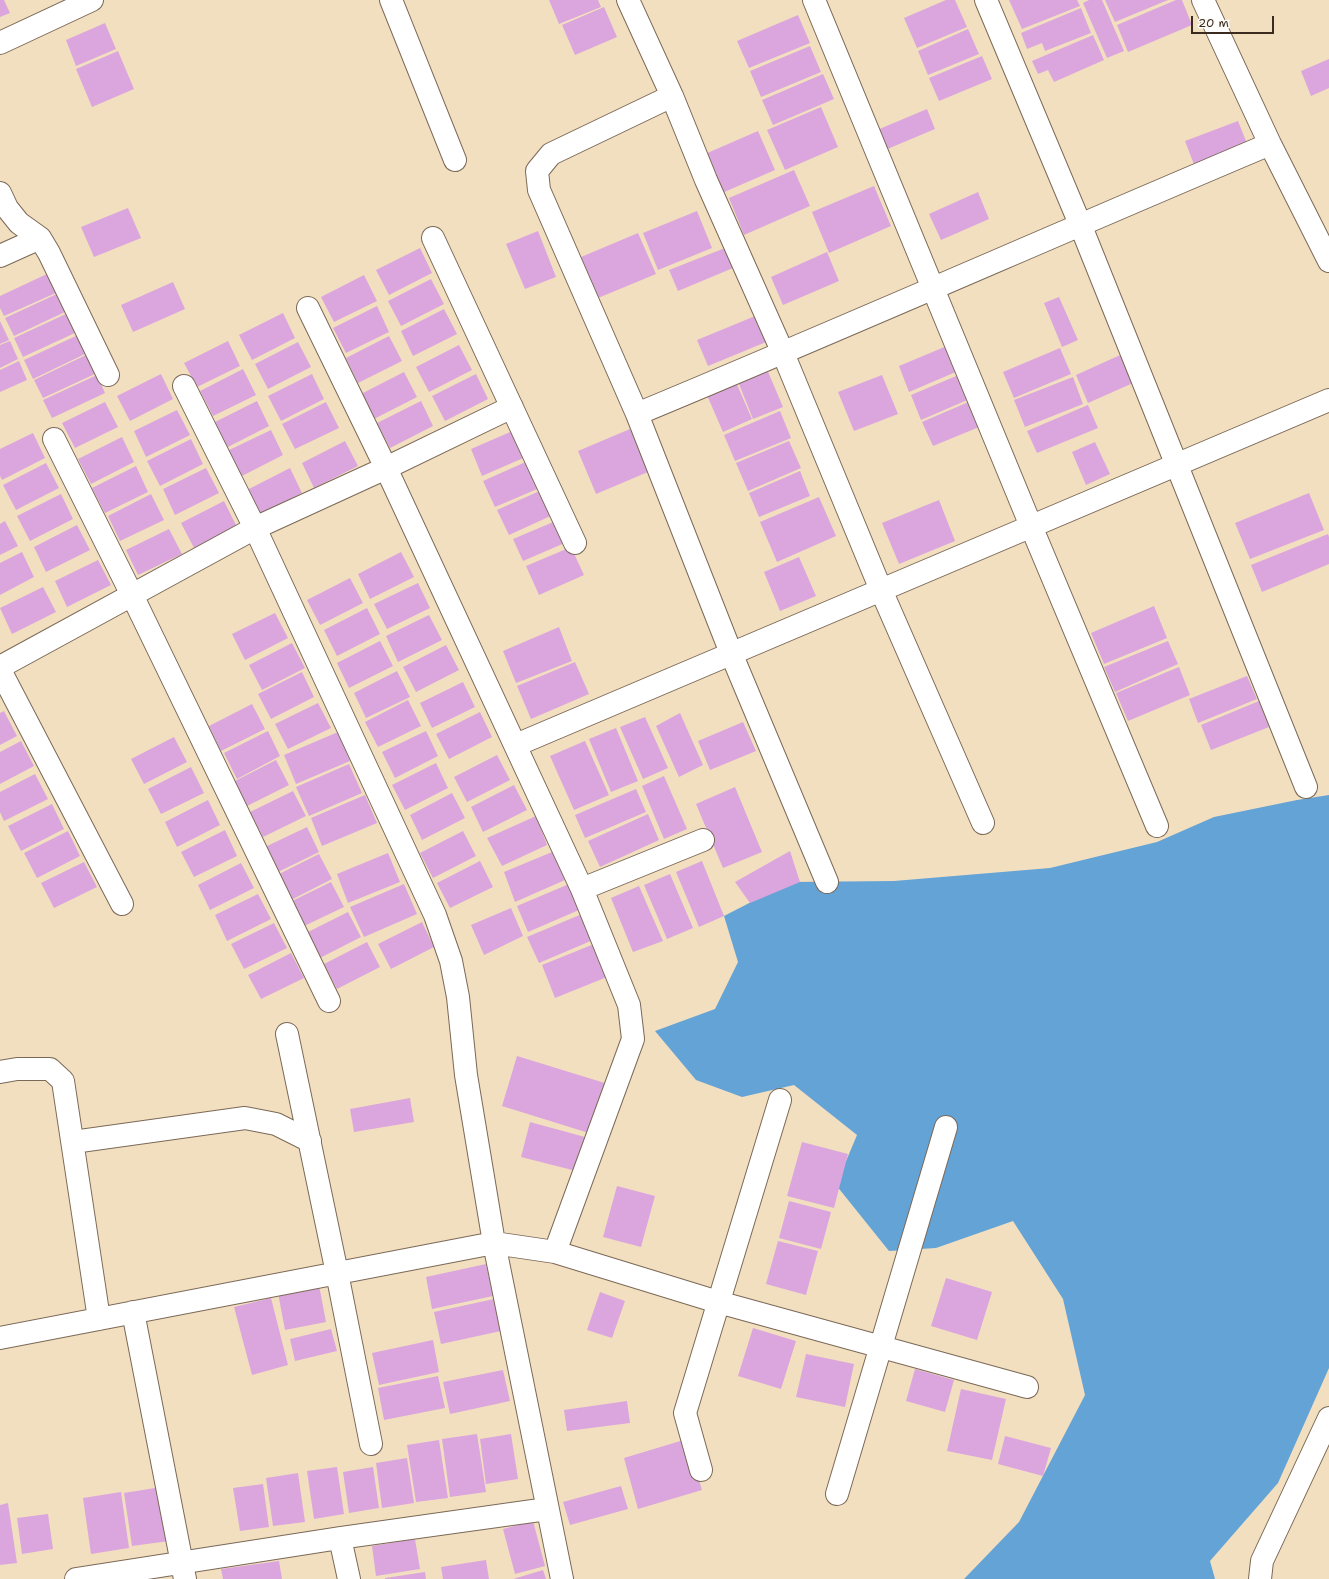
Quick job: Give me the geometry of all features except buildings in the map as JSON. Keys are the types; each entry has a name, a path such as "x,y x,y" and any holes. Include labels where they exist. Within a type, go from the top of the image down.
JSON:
{"street":[{"path":"0,43 90,0"},
{"path":"391,0 456,160"},
{"path":"628,0 672,96 706,180 783,353 881,590 983,823"},
{"path":"814,0 1031,526 1157,826"},
{"path":"986,0 1080,224 1306,787"},
{"path":"1203,0 1270,144 1329,261"},
{"path":"672,96 550,154 537,171 539,190 637,414 731,653 827,882"},
{"path":"637,414 1270,144"},
{"path":"0,193 7,208 19,223 40,238 49,253 108,375"},
{"path":"0,256 40,238"},
{"path":"433,238 512,406 574,543"},
{"path":"308,308 386,468 516,745 582,889 628,1005 633,1039 555,1252"},
{"path":"184,386 255,528 435,915 451,961 458,998 466,1075 494,1243 562,1579"},
{"path":"516,745 1329,400"},
{"path":"0,667 255,528 386,468 512,406"},
{"path":"54,439 132,595 329,1001"},
{"path":"0,670 122,904"},
{"path":"582,889 702,840"},
{"path":"287,1034 338,1273 371,1444"},
{"path":"0,1072 17,1069 50,1069 64,1081 99,1319"},
{"path":"701,1470 685,1413 780,1100"},
{"path":"73,1142 245,1118 276,1124 310,1141"},
{"path":"837,1494 946,1127"},
{"path":"0,1338 494,1243 555,1252 718,1302 1026,1387"},
{"path":"133,1312 184,1571"},
{"path":"1260,1579 1262,1561 1329,1418"},
{"path":"76,1579 184,1571 340,1538 547,1510"},
{"path":"340,1538 349,1579"}],"water":[{"path":"1329,795 1329,1368 1278,1483 1210,1561 1215,1579 964,1579 1019,1522 1085,1395 1063,1299 1013,1221 936,1248 889,1251 836,1185 857,1135 794,1085 742,1097 696,1080 655,1031 715,1009 738,962 724,916 790,882 894,881 1050,868 1157,842 1214,817"}]}
